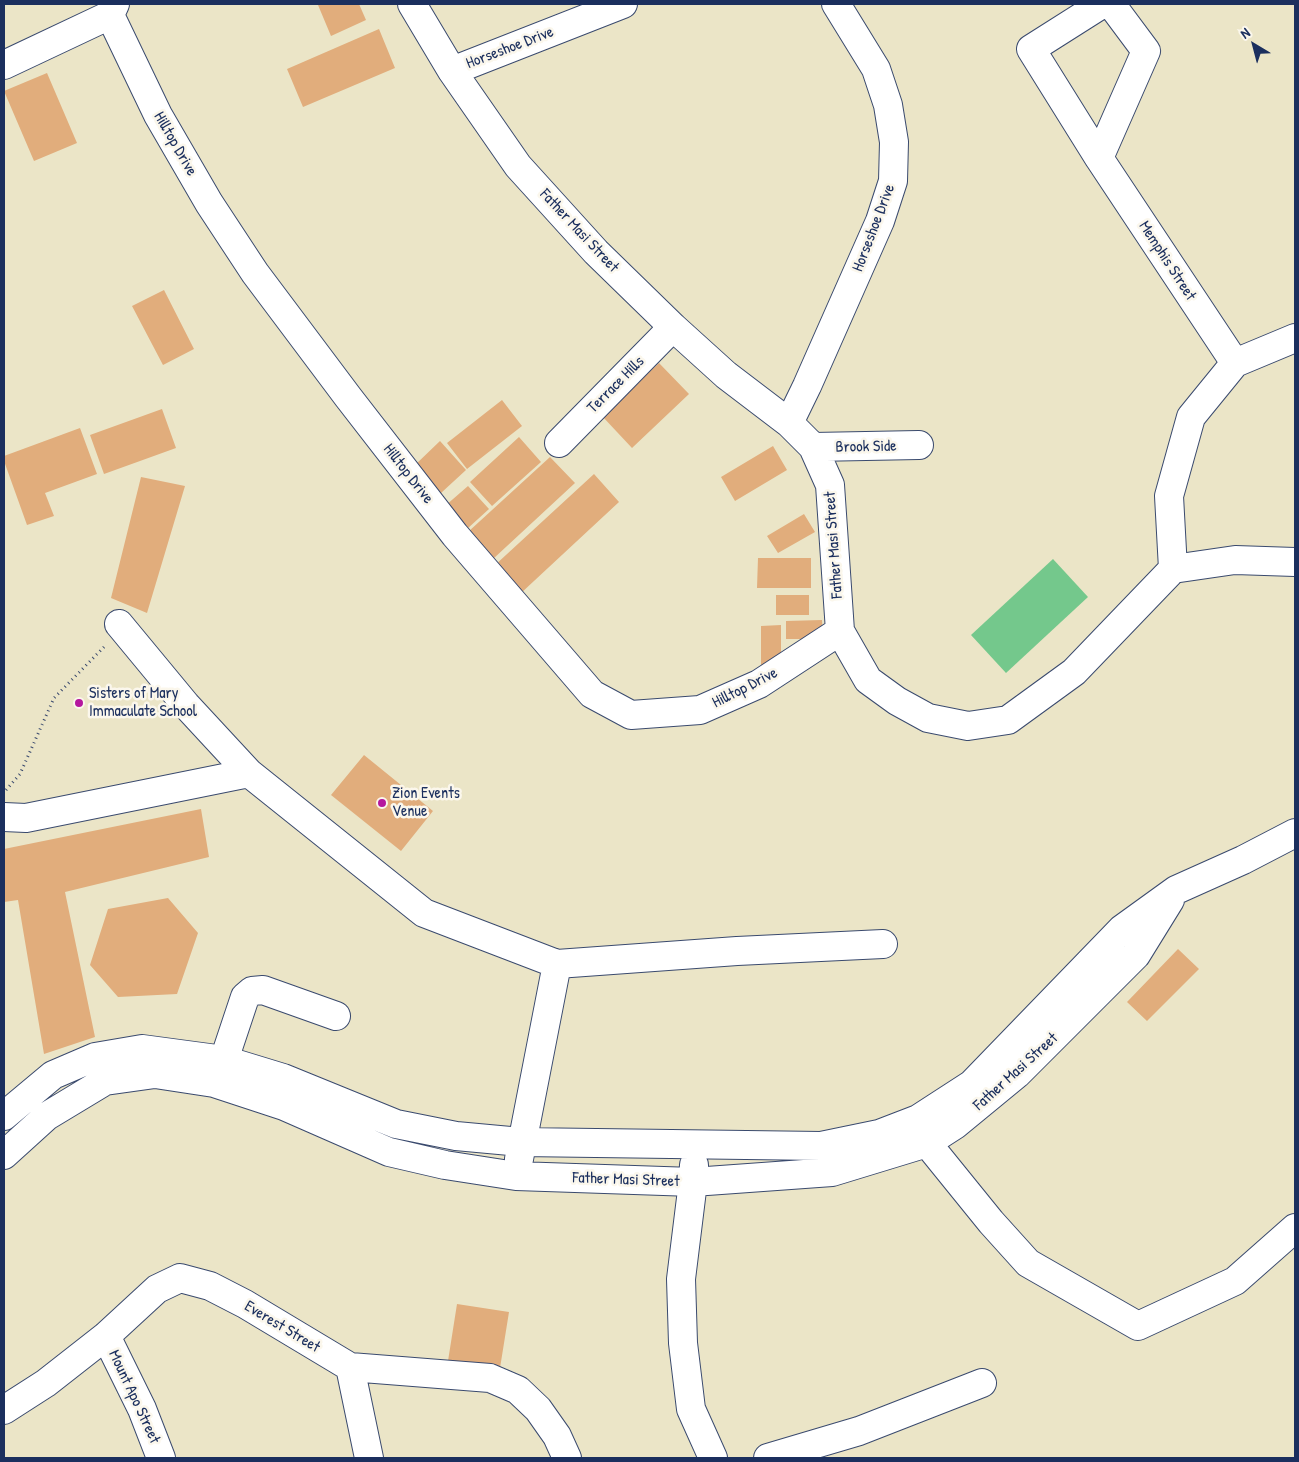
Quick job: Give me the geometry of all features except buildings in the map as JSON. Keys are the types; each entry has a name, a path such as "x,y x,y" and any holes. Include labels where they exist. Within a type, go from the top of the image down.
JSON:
{"street":[{"name":"Father Masi Street","path":"412,4 452,71 518,166 596,252 673,327 726,375 789,423 813,447 830,485 840,631 868,680 897,701 928,718 968,726 1008,720 1074,672 1173,568"},
{"name":"Horseshoe Drive","path":"452,71 623,4"},
{"name":"Horseshoe Drive","path":"789,423 880,221 894,181 894,142 888,105 876,68 836,4"},
{"name":"Memphis Street","path":"1102,4 1031,49 1099,158 1235,363"},
{"path":"1099,158 1146,51 1111,4"},
{"path":"4,64 113,10"},
{"name":"Hilltop Drive","path":"113,10 158,116 209,203 255,272 348,397 455,535 592,694 631,715 700,710 759,684 840,631"},
{"name":"Terrace Hills","path":"559,443 673,327"},
{"path":"1295,338 1235,363 1191,417 1169,496 1173,568 1234,560 1295,562"},
{"name":"Brook Side","path":"813,447 919,445"},
{"path":"119,624 186,705 249,773 424,913 557,964 737,951 884,944"},
{"path":"4,817 26,818 249,773"},
{"name":"Father Masi Street","path":"4,1155 47,1116 105,1081 155,1074 214,1083 275,1103 390,1152 445,1165 516,1176 693,1182 832,1172 923,1131 972,1084 1122,929 1176,890 1243,860 1295,833"},
{"path":"516,1176 521,1142 557,964"},
{"path":"224,1060 245,997 252,991 263,990 336,1016"},
{"name":"Father Masi Street","path":"4,1116 53,1074 95,1057 142,1049 224,1060 283,1078 396,1124 456,1136 521,1142 821,1146 879,1134 923,1131"},
{"path":"923,1131 991,1222 1028,1263 1138,1326 1235,1281 1295,1228"},
{"path":"695,1143 693,1182 681,1279 683,1343 692,1409 713,1458"},
{"name":"Everest Street","path":"4,1410 46,1383 106,1336 157,1289 180,1278 210,1286 246,1304 350,1367 490,1378 518,1390 538,1409 568,1458"},
{"name":"Mount Apo Street","path":"106,1336 142,1409 161,1458"},
{"path":"350,1367 369,1458"},
{"path":"768,1458 841,1447 860,1431 982,1382"}],"path":[{"path":"4,792 20,774 54,698 103,648 119,624"}],"green space":[{"path":"1053,559 1088,597 1006,673 971,635"}],"place":[{"name":"Sisters of Mary Immaculate School","path":"79,703"},
{"name":"Zion Events Venue","path":"382,803"}]}
